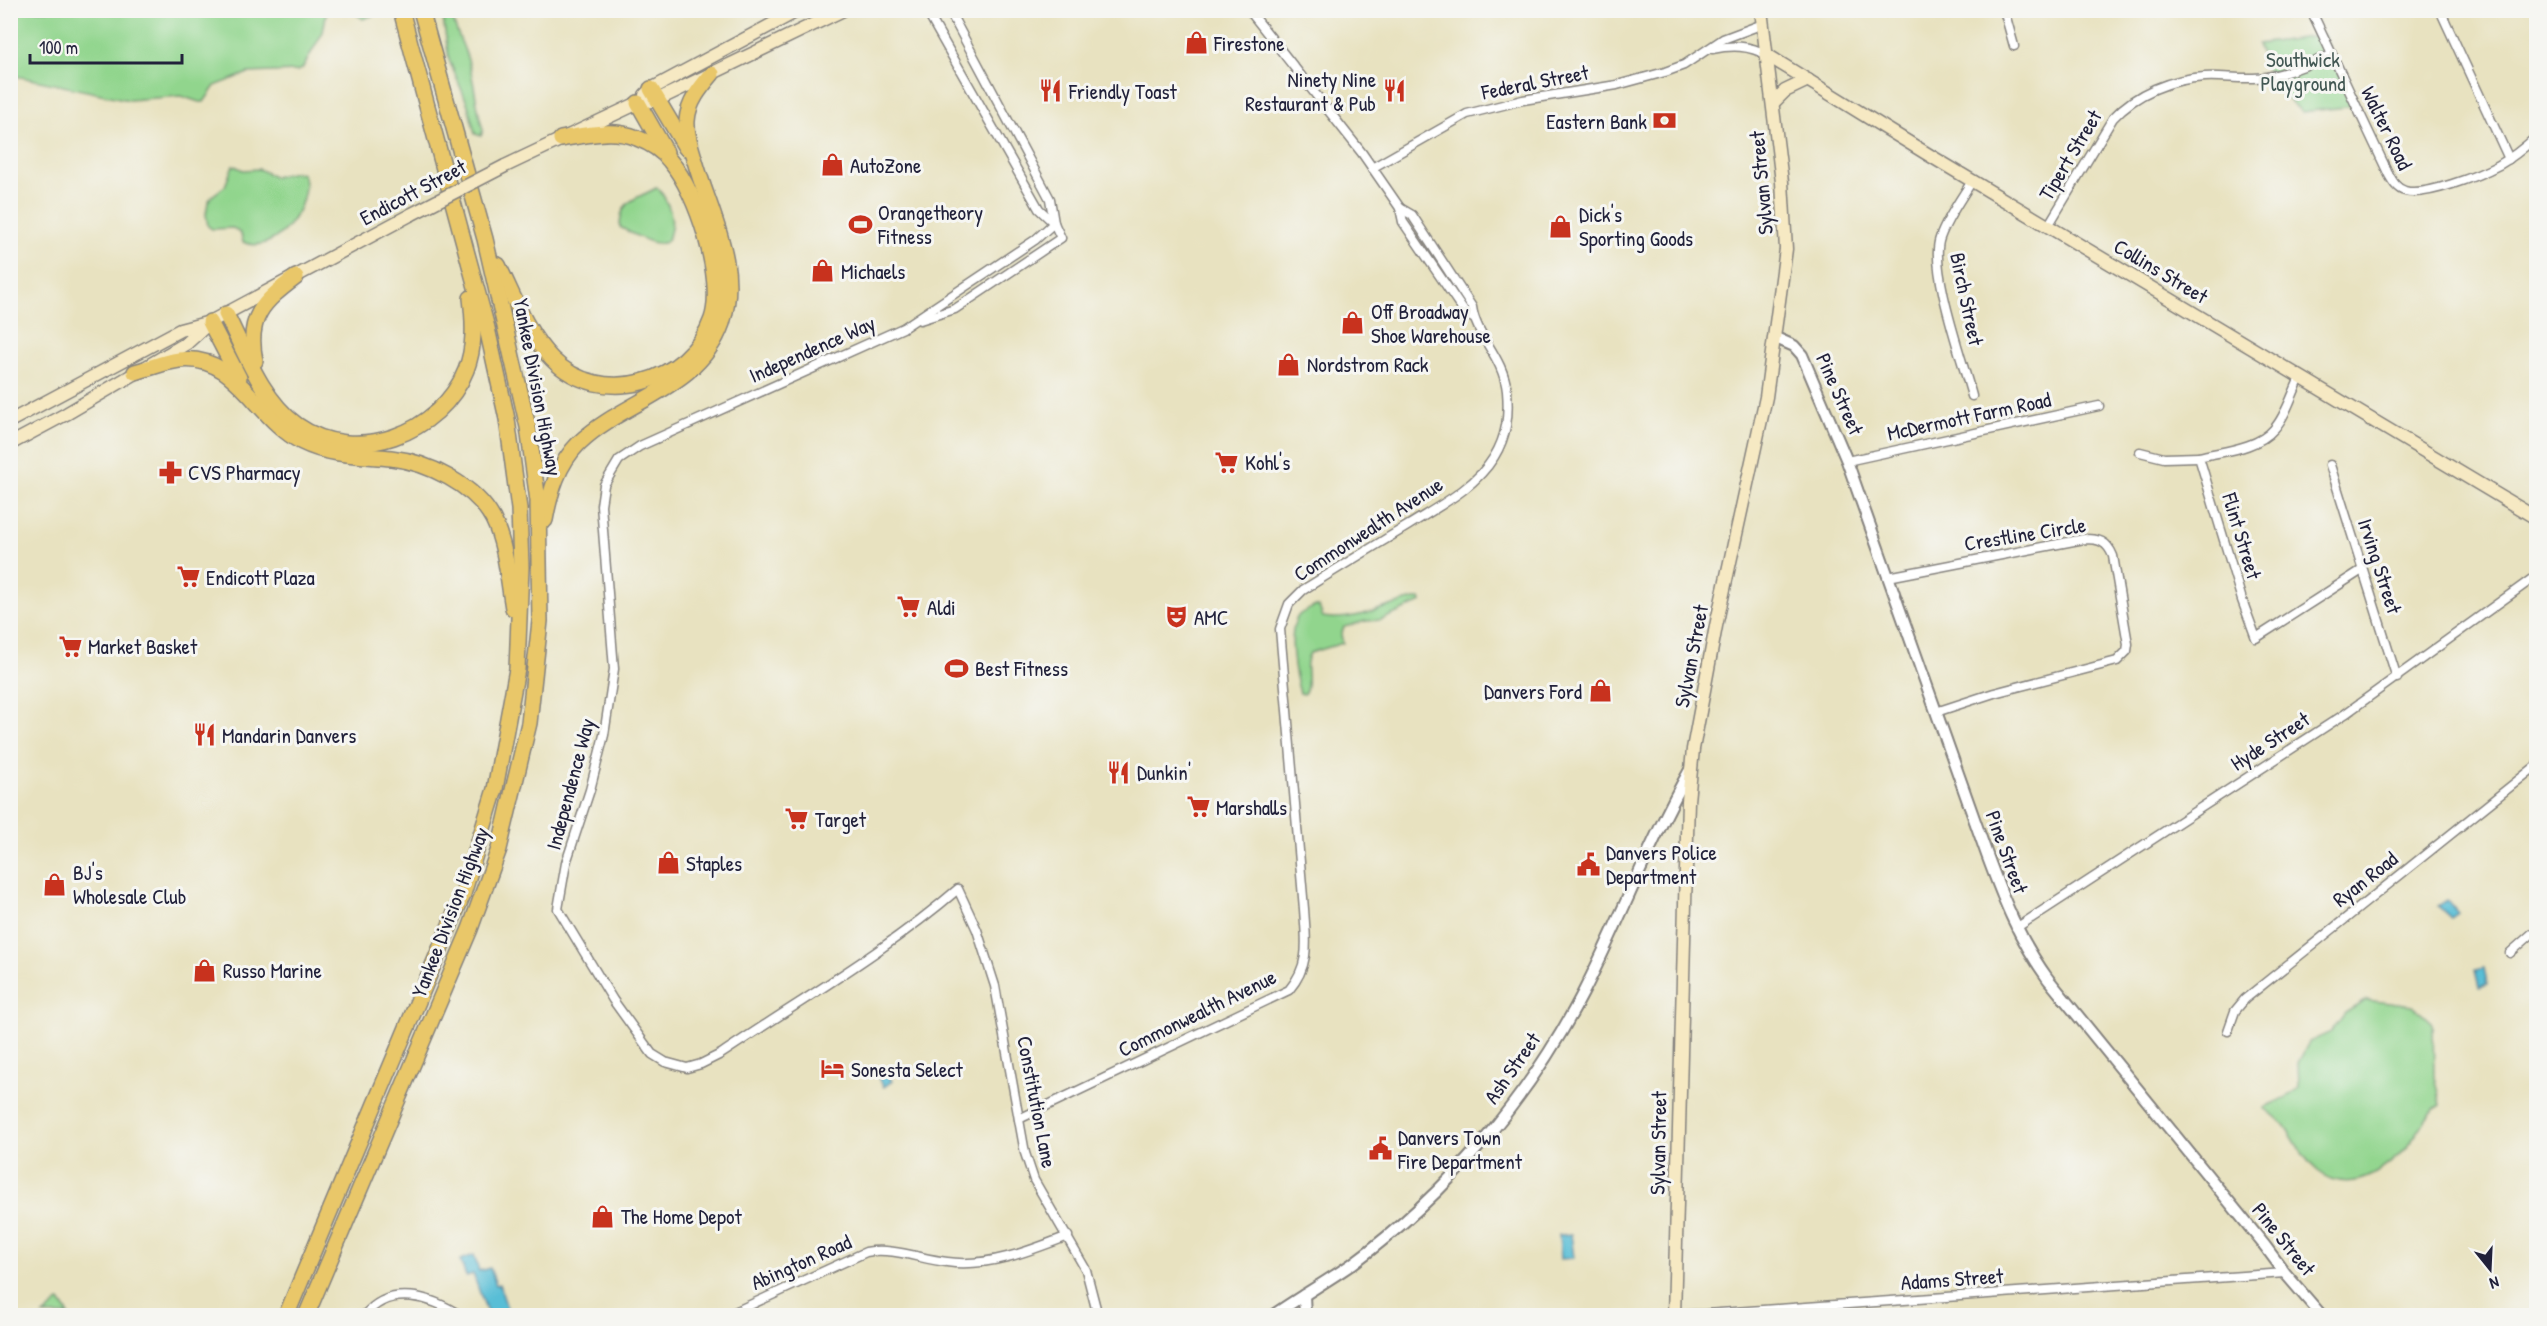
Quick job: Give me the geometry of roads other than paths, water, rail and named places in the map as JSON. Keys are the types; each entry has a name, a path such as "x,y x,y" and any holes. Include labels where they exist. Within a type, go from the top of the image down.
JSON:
{"highway":[{"name":"Yankee Division Highway","path":"286,1316 463,894 495,789 512,705 518,638 521,567 519,509 507,419 487,328 401,10"},
{"name":"Yankee Division Highway","path":"306,1316 470,929 499,849 529,723 540,621 538,501 528,427 485,239 421,10"},
{"path":"540,550 553,484 561,468 579,444 610,420 697,365 716,338 727,305 727,263 719,231 687,134 689,107 712,74"},
{"path":"654,95 696,166"},
{"path":"485,239 535,338 554,362 568,372 599,383 627,385 655,379 670,372 695,350 712,319 716,298 716,278 705,234 690,196 638,103"},
{"path":"561,139 600,134 627,134 649,143 671,162"},
{"path":"226,314 275,405 299,426 338,441 368,443 387,440 417,427 448,401 460,384 471,355 474,324 466,247"},
{"path":"262,384 252,346 254,325 266,304 296,277"},
{"path":"210,322 247,392"},
{"path":"135,372 165,363 194,360 221,368 247,392 277,426 308,445 327,452 401,460 433,469 461,485 486,510 495,526 504,555 518,638"}],"main road":[{"name":"Endicott Street","path":"10,421 180,330 210,322 505,166 654,95 799,10"},
{"name":"Endicott Street","path":"654,95 712,74 843,10"},
{"name":"Sylvan Street","path":"1674,1315 1691,768 1700,707 1766,397 1776,338 1786,249 1773,103 1761,10"},
{"name":"Collins Street","path":"1767,55 1972,181 2536,518"},
{"path":"1773,103 1785,91 1808,80"},
{"name":"Endicott Street","path":"10,444 187,343 210,322"}],"street":[{"name":"Independence Way","path":"913,322 929,319 955,309 1061,238 1054,223 1050,199 949,10"},
{"name":"Commonwealth Avenue","path":"1019,1119 1289,990 1299,979 1307,948 1280,629 1289,604 1303,590 1448,501 1479,476 1494,458 1504,438 1508,414 1501,365 1473,318 1465,314 1402,222 1400,208 1372,168 1249,10"},
{"path":"2004,10 2014,46"},
{"name":"Walter Road","path":"2311,10 2396,186 2405,191 2423,191 2487,171 2509,159"},
{"path":"2440,10 2509,159 2536,137"},
{"name":"Independence Way","path":"926,11 1039,209 1054,223"},
{"name":"Federal Street","path":"1372,168 1467,114 1524,100 1645,78 1684,65 1712,49 1723,39 1763,24"},
{"name":"Federal Street","path":"1712,49 1743,46 1767,55"},
{"name":"Tipert Street","path":"2048,226 2113,118 2126,104 2137,97 2192,79 2266,77 2284,73 2332,55"},
{"name":"Birch Street","path":"1972,181 1943,230 1936,256 1940,279 1972,396"},
{"name":"Independence Way","path":"958,889 935,909 858,964 721,1054 687,1068 665,1062 652,1054 608,991 558,909 567,863 594,778 612,688 614,669 601,505 604,484 619,460 640,447 903,328 1035,240 1054,223"},
{"name":"Pine Street","path":"1776,338 1794,346 1802,355 1847,461 1987,855 2016,928 2048,979 2265,1246 2285,1274 2322,1316"},
{"path":"2140,452 2164,458 2199,457 2242,447 2266,436 2275,428 2300,378"},
{"name":"McDermott Farm Road","path":"1847,461 2099,406"},
{"name":"Flint Street","path":"2199,457 2242,600 2256,638 2362,570"},
{"name":"Irving Street","path":"2330,465 2397,678"},
{"name":"Crestline Circle","path":"1888,577 2084,539 2103,541 2110,548 2113,556 2128,644 2127,651 2117,661 1994,693 1936,712"},
{"name":"Hyde Street","path":"2016,928 2397,678 2536,576"},
{"name":"Ryan Road","path":"2228,1031 2235,1011 2253,993 2536,766"},
{"name":"Ash Street","path":"1272,1316 1351,1264 1390,1233 1459,1167 1508,1110 1555,1043 1583,994 1662,821 1691,768"},
{"name":"Constitution Lane","path":"958,889 978,930 995,986 1025,1153 1034,1180 1048,1207 1068,1236 1086,1270 1098,1316"},
{"path":"2510,953 2536,930"},
{"name":"Abington Road","path":"726,1316 866,1252 885,1250 950,1263 978,1261 1015,1256 1068,1236"},
{"name":"Adams Street","path":"1621,1316 1718,1313 2285,1274"},
{"path":"1304,1294 1305,1316"},
{"path":"364,1316 384,1299 410,1295 435,1301 461,1316"}],"water":[{"path":"2447,900 2458,913 2451,918 2438,906"},
{"path":"2484,968 2487,984 2479,987 2475,970"},
{"path":"883,1068 892,1081 884,1087 875,1073"},
{"path":"1571,1234 1574,1258 1561,1259 1559,1235"},
{"path":"474,1255 479,1271 490,1268 496,1285 499,1284 508,1311 488,1315 473,1274 466,1276 460,1260"}],"place":[{"name":"Firestone","path":"1196,43"},
{"name":"Friendly Toast","path":"1051,91"},
{"name":"Ninety Nine Restaurant & Pub","path":"1394,91"},
{"name":"Eastern Bank","path":"1665,121"},
{"name":"AutoZone","path":"832,165"},
{"name":"Orangetheory Fitness","path":"860,224"},
{"name":"Dick's Sporting Goods","path":"1561,226"},
{"name":"Michaels","path":"823,271"},
{"name":"Off Broadway Shoe Warehouse","path":"1353,323"},
{"name":"Nordstrom Rack","path":"1289,364"},
{"name":"Kohl's","path":"1227,462"},
{"name":"CVS Pharmacy","path":"170,472"},
{"name":"Endicott Plaza","path":"188,577"},
{"name":"Aldi","path":"909,607"},
{"name":"AMC","path":"1176,617"},
{"name":"Market Basket","path":"70,646"},
{"name":"Best Fitness","path":"957,668"},
{"name":"Danvers Ford","path":"1600,691"},
{"name":"Mandarin Danvers","path":"204,735"},
{"name":"Dunkin'","path":"1119,772"},
{"name":"Marshalls","path":"1198,807"},
{"name":"Target","path":"797,819"},
{"name":"Staples","path":"668,863"},
{"name":"Danvers Police Department","path":"1588,864"},
{"name":"BJ's Wholesale Club","path":"55,884"},
{"name":"Russo Marine","path":"205,970"},
{"name":"Sonesta Select","path":"833,1069"},
{"name":"Danvers Town Fire Department","path":"1380,1149"},
{"name":"The Home Depot","path":"603,1216"}],"park label":[{"name":"Southwick Playground","path":"2303,71"}]}
